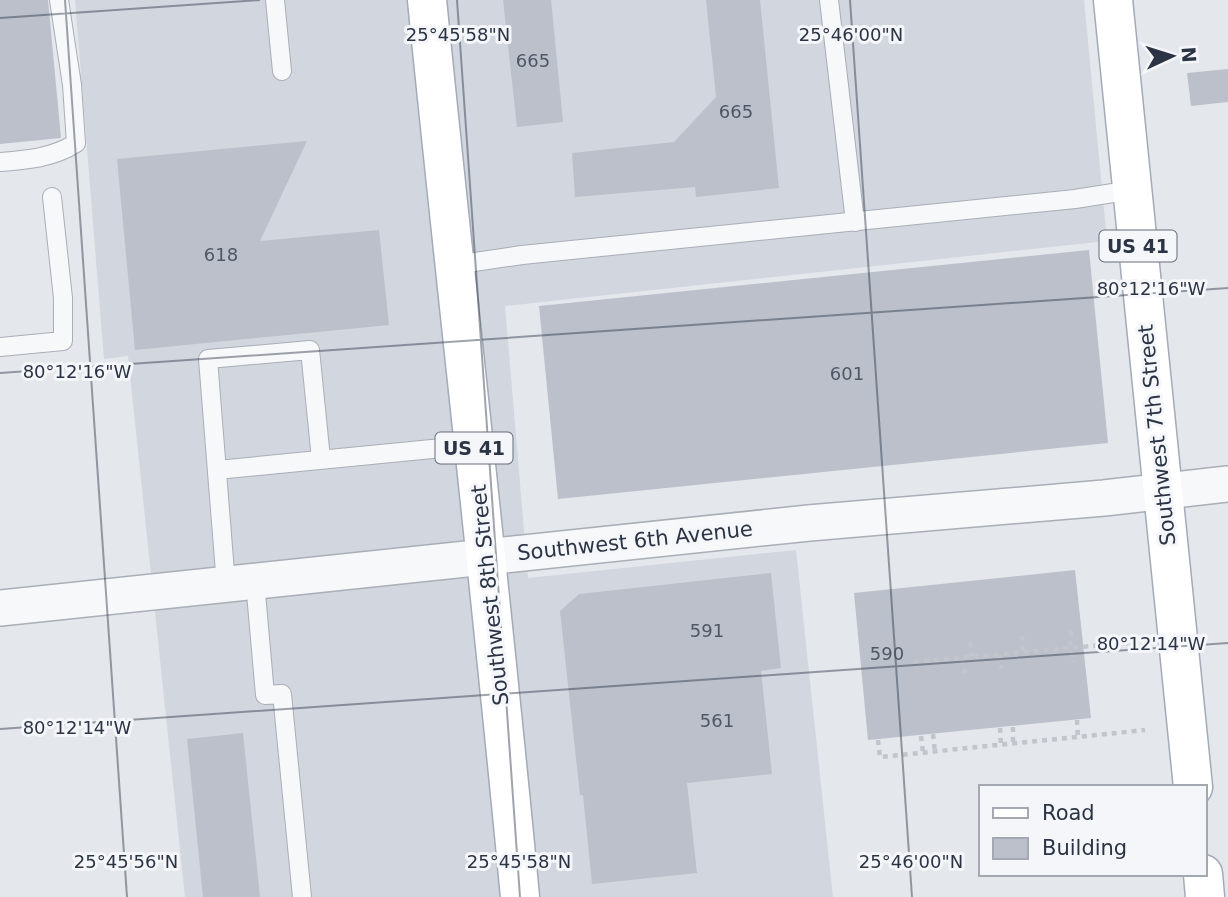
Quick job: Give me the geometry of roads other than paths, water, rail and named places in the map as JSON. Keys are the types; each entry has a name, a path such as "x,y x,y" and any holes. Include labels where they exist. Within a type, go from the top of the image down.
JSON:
{"main road":[{"name":"Southwest 8th Street","path":"427,0 487,557 520,897"},
{"name":"Southwest 7th Street","path":"1113,0 1193,785"},
{"path":"1202,876 1205,897"}],"street":[{"name":"Southwest 6th Avenue","path":"0,608 809,523 1090,499 1228,484"}],"lane":[{"path":"0,162 32,159 66,150 76,143 72,85 59,0"},
{"path":"275,0 282,71"},
{"path":"829,0 855,222"},
{"path":"454,265 522,255 1075,200 1132,190"},
{"path":"0,347 63,341 63,298 52,197"},
{"path":"302,897 282,694 265,695 240,584 217,470 208,359 310,349 321,459"},
{"path":"217,470 473,445"}]}
